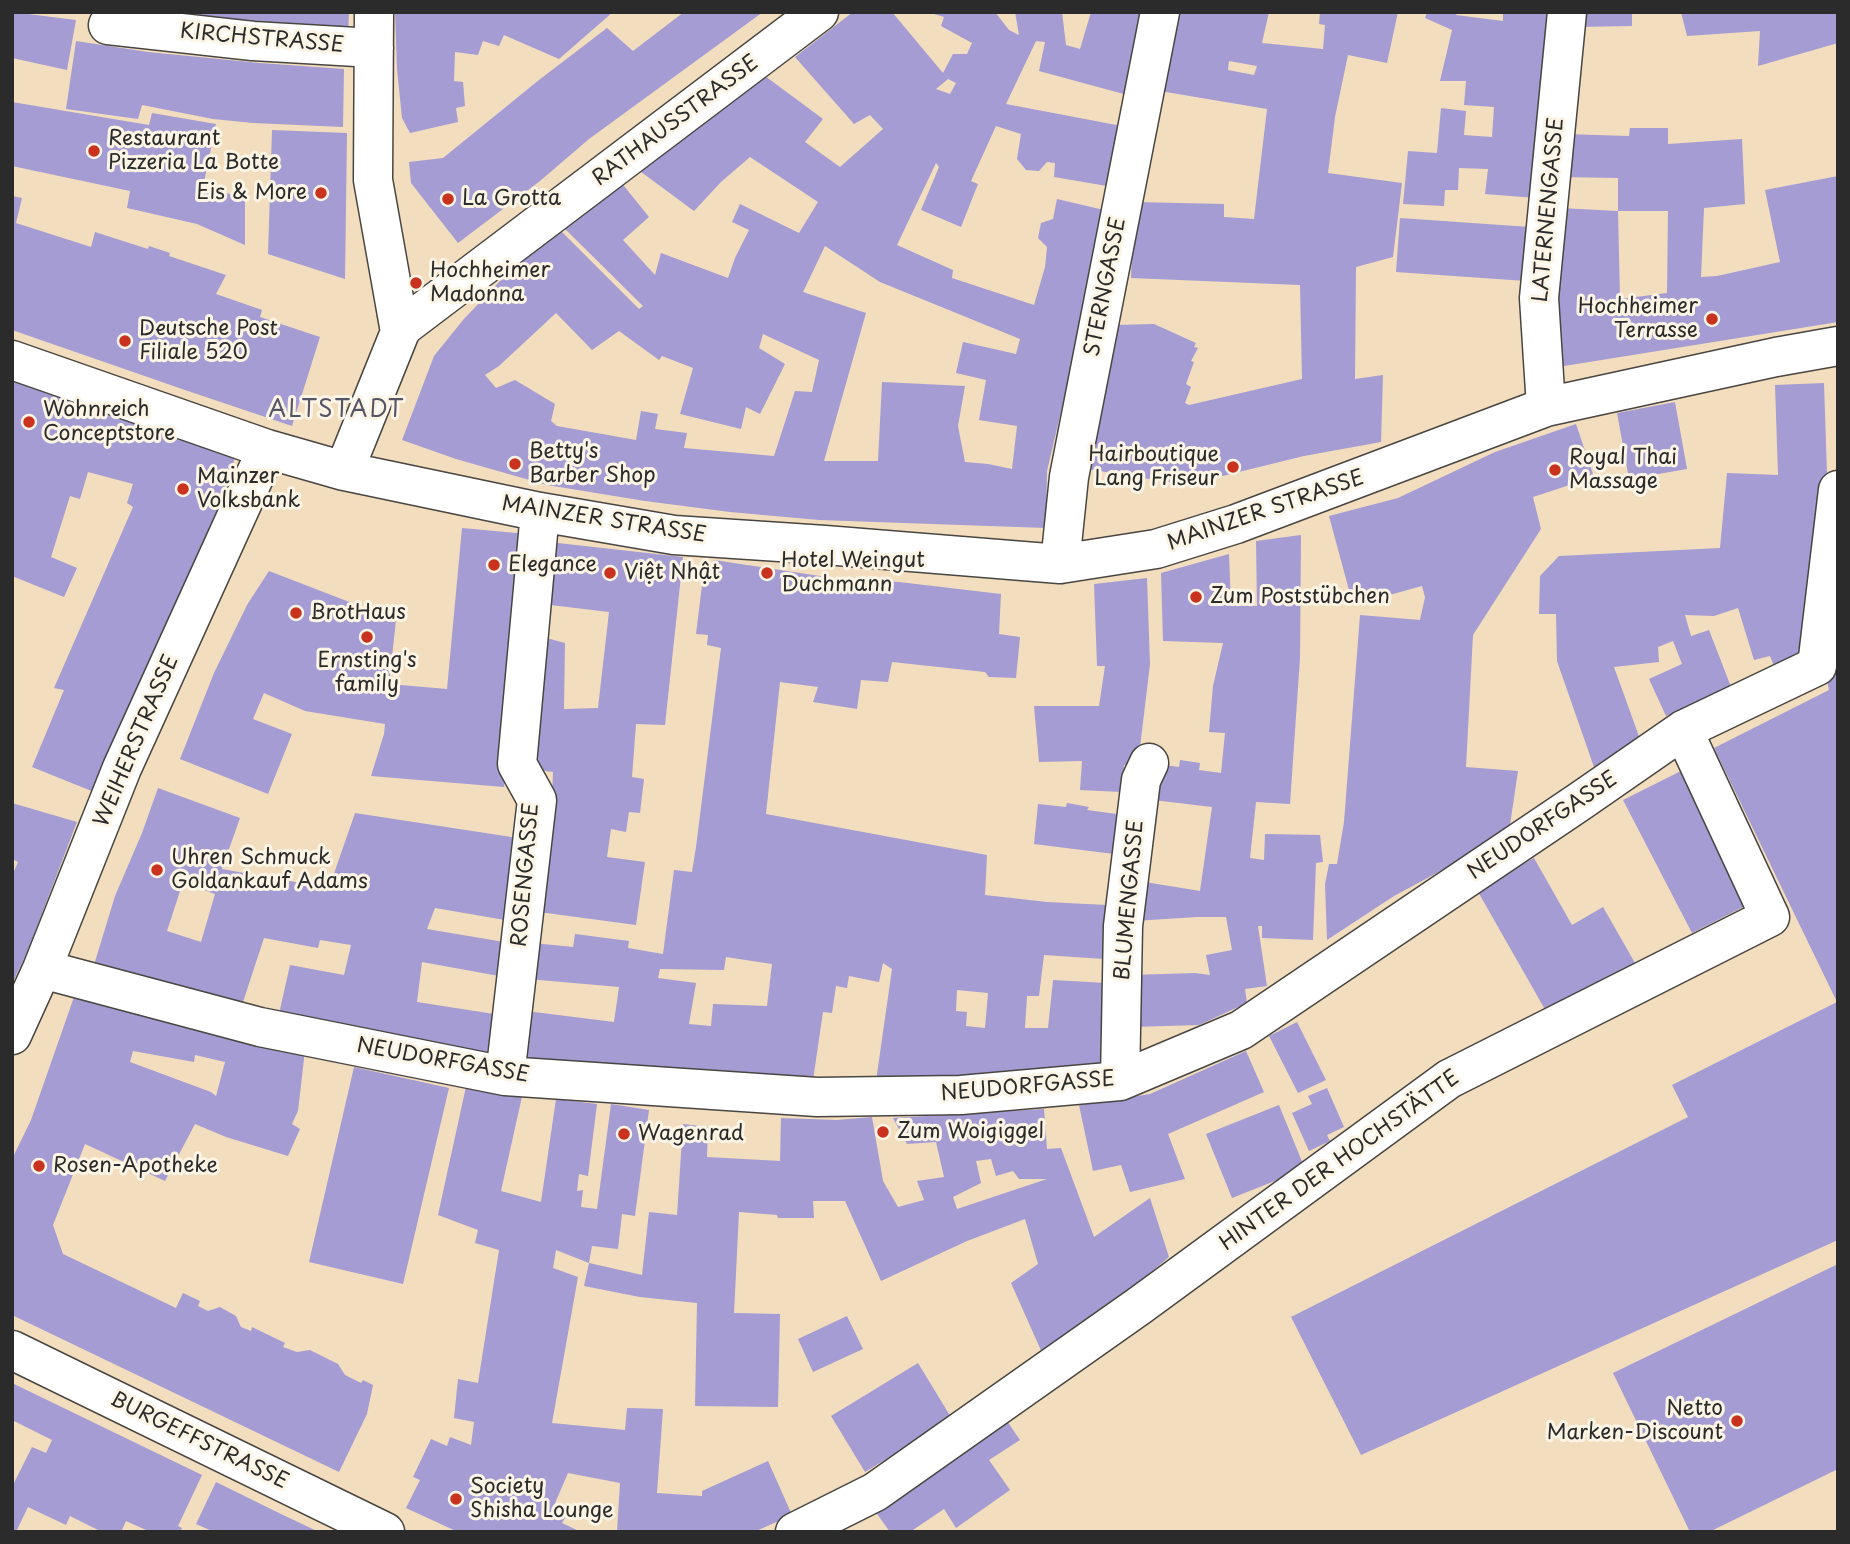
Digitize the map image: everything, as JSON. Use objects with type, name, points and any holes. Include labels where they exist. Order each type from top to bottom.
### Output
[{"type":"street","name":"RATHAUSSTRASSE","points":[[400,332],[404,326],[819,12]]},
{"type":"street","name":"STERNGASSE","points":[[1060,564],[1069,477],[1160,12]]},
{"type":"street","name":"LATERNENGASSE","points":[[1546,407],[1539,298],[1567,12]]},
{"type":"street","name":"KIRCHSTRASSE","points":[[108,25],[253,41],[374,30],[373,180],[400,332]]},
{"type":"street","points":[[344,471],[400,332]]},
{"type":"street","name":"MAINZER STRASSE","points":[[12,360],[267,449],[344,471],[540,512],[674,535],[1060,564],[1156,550],[1236,524],[1546,407],[1838,346]]},
{"type":"street","name":"WEIHERSTRASSE","points":[[12,1035],[42,969],[122,768],[267,449]]},
{"type":"street","name":"NEUDORFGASSE","points":[[42,969],[260,1027],[505,1076],[817,1097],[961,1095],[1120,1081],[1241,1030],[1683,730],[1817,666],[1838,490]]},
{"type":"street","name":"ROSENGASSE","points":[[505,1076],[537,800],[517,764],[540,512]]},
{"type":"street","name":"HINTER DER HOCHSTÄTTE","points":[[795,1532],[875,1492],[1150,1298],[1449,1079],[1770,916],[1683,730]]},
{"type":"street","name":"BLUMENGASSE","points":[[1120,1081],[1123,926],[1141,780],[1149,763]]},
{"type":"street","name":"BURGEFFSTRASSE","points":[[12,1350],[385,1532]]},
{"type":"building","points":[[12,12],[76,20],[67,70],[12,58]]},
{"type":"building","points":[[118,12],[349,12],[348,34]]},
{"type":"building","points":[[395,12],[613,12],[559,59],[504,35],[499,46],[483,41],[478,55],[455,52],[454,81],[463,82],[465,106],[456,108],[458,122],[410,133],[402,118]]},
{"type":"building","points":[[684,12],[763,12],[589,139],[540,181],[458,243],[411,183],[409,162],[443,158],[607,28],[633,51]]},
{"type":"building","points":[[853,12],[892,12],[943,73],[953,54],[967,54],[972,43],[941,26],[944,17],[934,14],[935,12],[995,12],[1009,30],[1019,35],[1015,12],[1062,12],[1066,45],[1080,49],[1091,12],[1147,12],[1131,96],[1039,71],[1045,42],[1036,41],[1006,104],[1127,127],[1113,187],[1054,177],[1055,163],[1047,162],[1039,171],[1026,170],[1017,159],[1021,134],[996,126],[971,181],[978,184],[961,227],[921,210],[939,167],[936,163],[897,245],[953,270],[952,278],[1034,305],[1045,267],[1047,247],[1038,238],[1041,223],[1053,219],[1057,199],[1108,211],[1047,471],[1046,528],[819,520],[645,501],[547,485],[456,459],[402,440],[434,356],[463,320],[554,224],[639,309],[643,306],[559,223],[616,176],[649,217],[623,240],[655,275],[661,253],[728,278],[749,230],[732,222],[740,204],[799,233],[818,202],[750,157],[721,182],[694,211],[633,166],[765,76],[823,119],[805,142],[840,167],[883,129],[870,115],[854,124],[795,57]],"holes":[[[948,79],[956,83],[950,94],[936,89]],[[825,246],[880,282],[1020,339],[1016,354],[963,342],[956,373],[986,380],[979,420],[1017,426],[1012,469],[965,462],[958,426],[965,386],[882,382],[878,461],[824,461],[866,313],[803,292]],[[556,313],[592,350],[619,331],[659,360],[662,356],[693,368],[680,414],[741,429],[746,407],[760,414],[785,364],[759,348],[763,334],[819,360],[812,392],[795,391],[774,456],[684,448],[687,433],[655,429],[658,414],[641,411],[636,440],[557,426],[551,421],[555,404],[515,380],[496,388],[485,375],[499,366]]]},
{"type":"building","points":[[1167,12],[1269,12],[1262,43],[1323,49],[1325,25],[1319,24],[1320,12],[1398,12],[1387,63],[1348,55],[1335,117],[1328,173],[1402,183],[1393,257],[1356,267],[1355,379],[1383,375],[1381,442],[1304,456],[1186,485],[1087,469],[1115,325],[1154,324],[1196,343],[1194,347],[1198,348],[1191,361],[1194,362],[1186,384],[1191,387],[1185,403],[1189,405],[1302,379],[1300,285],[1131,278],[1134,202],[1224,204],[1224,217],[1254,219],[1267,109],[1154,90]],"holes":[[[1229,61],[1257,66],[1254,75],[1228,70]]]},
{"type":"building","points":[[1427,12],[1457,12],[1456,15],[1503,21],[1503,12],[1557,12],[1536,198],[1485,194],[1488,169],[1459,168],[1458,190],[1445,190],[1444,206],[1403,204],[1408,151],[1437,153],[1441,108],[1466,111],[1464,135],[1492,137],[1494,107],[1464,105],[1466,81],[1440,81],[1452,30],[1425,18]]},
{"type":"building","points":[[1577,12],[1632,12],[1632,26],[1577,27]]},
{"type":"building","points":[[1681,12],[1838,12],[1838,43],[1758,66],[1760,31],[1687,36]]},
{"type":"building","points":[[76,41],[148,52],[344,69],[343,127],[213,119],[142,105],[138,119],[66,109]]},
{"type":"building","points":[[12,102],[149,125],[152,113],[216,124],[203,187],[245,198],[245,245],[197,224],[127,208],[130,191],[12,166]]},
{"type":"building","points":[[1630,128],[1668,128],[1668,144],[1742,139],[1745,204],[1704,208],[1701,277],[1780,262],[1765,190],[1838,176],[1838,322],[1558,367],[1551,301],[1560,208],[1618,211],[1618,178],[1561,177],[1564,134],[1629,136]],"holes":[[[1618,211],[1668,211],[1667,293],[1620,299]]]},
{"type":"building","points":[[272,130],[347,133],[345,279],[268,254]]},
{"type":"building","points":[[12,196],[22,198],[16,223],[91,247],[95,232],[170,253],[169,256],[226,275],[216,294],[262,310],[260,317],[320,337],[292,426],[12,330]]},
{"type":"building","points":[[1400,218],[1530,227],[1526,281],[1396,272]]},
{"type":"building","points":[[12,381],[236,455],[210,531],[94,792],[32,767],[64,690],[54,688],[133,507],[127,503],[133,484],[88,472],[80,499],[70,496],[51,557],[77,568],[64,597],[12,576]]},
{"type":"building","points":[[1824,383],[1827,473],[1804,649],[1778,676],[1770,656],[1754,660],[1738,608],[1714,616],[1685,615],[1691,636],[1709,630],[1733,692],[1678,720],[1675,712],[1666,716],[1649,679],[1682,664],[1673,641],[1658,647],[1659,662],[1614,667],[1641,742],[1595,770],[1557,661],[1556,614],[1539,614],[1540,576],[1559,556],[1720,548],[1727,473],[1778,475],[1775,385]]},
{"type":"building","points":[[1675,402],[1687,469],[1629,479],[1617,413]]},
{"type":"building","points":[[1576,424],[1594,477],[1533,497],[1541,529],[1473,635],[1466,767],[1518,771],[1510,825],[1459,861],[1394,896],[1327,940],[1325,884],[1329,864],[1337,864],[1344,822],[1360,615],[1420,620],[1425,597],[1422,586],[1353,605],[1329,516],[1398,498],[1495,452]]},
{"type":"building","points":[[462,528],[527,534],[504,787],[371,776],[385,724],[305,711],[264,693],[253,719],[292,734],[268,794],[180,759],[214,673],[247,605],[269,571],[396,620],[389,684],[447,689]]},
{"type":"building","points":[[1301,535],[1300,658],[1290,804],[1256,802],[1250,858],[1264,860],[1265,834],[1320,835],[1323,862],[1316,863],[1313,940],[1262,938],[1262,926],[1258,926],[1267,986],[1245,989],[1247,1003],[1199,1025],[1132,1027],[1131,975],[1210,975],[1206,955],[1232,950],[1226,917],[1134,921],[1139,881],[1200,891],[1212,807],[1153,800],[1157,764],[1179,767],[1180,760],[1200,763],[1199,770],[1221,773],[1225,733],[1209,732],[1213,686],[1223,643],[1163,641],[1161,573],[1229,554],[1231,606],[1257,606],[1256,541]]},
{"type":"building","points":[[549,542],[683,557],[665,725],[636,724],[632,777],[644,779],[640,813],[629,812],[626,832],[611,829],[607,857],[645,862],[636,925],[539,912],[551,821],[553,772],[538,770],[539,636],[565,643],[564,709],[598,708],[609,612],[542,604]]},
{"type":"building","points":[[714,560],[833,578],[899,582],[1001,594],[999,634],[1020,637],[1016,678],[989,677],[985,672],[892,662],[888,682],[861,680],[857,709],[813,702],[818,687],[780,682],[766,814],[987,855],[985,895],[1107,905],[1104,959],[1044,955],[1039,996],[1027,996],[1025,1028],[1048,1028],[1053,980],[1106,983],[1100,1069],[876,1081],[892,969],[883,963],[879,982],[849,976],[847,988],[836,986],[832,1013],[823,1012],[813,1080],[520,1058],[526,1011],[614,1022],[619,987],[528,979],[533,943],[573,947],[575,934],[629,941],[628,948],[663,954],[674,870],[692,872],[721,648],[707,645],[708,635],[696,634],[704,569],[711,568]],"holes":[[[726,957],[772,964],[767,1006],[713,1004],[711,1026],[689,1024],[696,983],[658,978],[660,969],[724,970]],[[957,990],[988,993],[985,1028],[966,1026],[967,1012],[956,1011]]]},
{"type":"building","points":[[1147,578],[1150,664],[1138,764],[1124,765],[1122,792],[1080,790],[1082,761],[1039,762],[1034,706],[1099,706],[1105,666],[1097,666],[1094,584]]},
{"type":"building","points":[[1838,609],[1838,1240],[1361,1455],[1291,1317],[1688,1117],[1672,1085],[1837,1002],[1714,748],[1829,690],[1826,676]]},
{"type":"building","points":[[1683,770],[1751,903],[1692,933],[1623,800]]},
{"type":"building","points":[[158,788],[240,818],[222,869],[329,888],[355,813],[518,838],[505,920],[435,908],[427,929],[504,942],[499,976],[422,962],[417,1002],[494,1014],[486,1058],[279,1014],[290,965],[344,975],[351,945],[320,940],[318,948],[264,938],[242,1005],[94,965],[115,896]],"holes":[[[183,882],[215,894],[201,942],[167,931]]]},
{"type":"building","points":[[12,803],[77,822],[28,950],[12,984],[12,876],[18,862],[12,859]]},
{"type":"building","points":[[1067,803],[1089,807],[1087,810],[1117,814],[1114,854],[1034,844],[1038,804],[1066,807]]},
{"type":"building","points":[[1534,858],[1572,925],[1603,907],[1635,963],[1547,1013],[1477,890]]},
{"type":"building","points":[[74,997],[305,1050],[298,1111],[292,1124],[300,1129],[288,1156],[226,1137],[195,1124],[165,1181],[85,1144],[53,1225],[63,1254],[176,1308],[183,1293],[200,1301],[198,1306],[208,1311],[220,1307],[236,1316],[241,1327],[251,1331],[252,1327],[285,1343],[283,1347],[297,1352],[310,1350],[338,1364],[345,1375],[361,1383],[363,1380],[373,1385],[367,1414],[339,1472],[12,1315],[12,1159],[31,1120]],"holes":[[[133,1051],[194,1062],[195,1055],[225,1062],[216,1096],[130,1062]]]},
{"type":"building","points":[[1297,1022],[1326,1080],[1298,1093],[1269,1036]]},
{"type":"building","points":[[1246,1051],[1264,1092],[1168,1134],[1185,1179],[1130,1192],[1121,1165],[1093,1171],[1079,1105],[1150,1094]]},
{"type":"building","points":[[354,1067],[449,1088],[403,1284],[309,1262]]},
{"type":"building","points":[[467,1082],[523,1092],[501,1191],[541,1202],[556,1099],[597,1104],[588,1176],[579,1174],[577,1191],[583,1190],[581,1207],[597,1209],[611,1104],[649,1110],[635,1216],[622,1214],[618,1249],[592,1246],[589,1263],[556,1250],[553,1268],[578,1277],[552,1423],[625,1430],[627,1408],[663,1409],[657,1493],[702,1496],[702,1491],[768,1461],[792,1515],[754,1532],[617,1532],[620,1483],[568,1473],[552,1510],[566,1516],[562,1523],[581,1532],[458,1532],[406,1508],[420,1480],[413,1477],[431,1439],[447,1446],[450,1437],[471,1445],[474,1422],[454,1418],[458,1379],[478,1383],[499,1250],[475,1243],[478,1230],[438,1215]]},
{"type":"building","points":[[1327,1088],[1344,1127],[1327,1135],[1330,1141],[1309,1151],[1292,1113],[1312,1104],[1308,1096]]},
{"type":"building","points":[[1279,1105],[1305,1169],[1232,1198],[1206,1134]]},
{"type":"building","points":[[1044,1109],[1047,1149],[1061,1148],[1094,1237],[1150,1198],[1169,1257],[1100,1315],[1043,1355],[1011,1283],[1038,1264],[1025,1219],[967,1241],[881,1281],[845,1201],[813,1201],[814,1218],[778,1218],[777,1215],[739,1212],[734,1313],[780,1314],[778,1407],[695,1406],[697,1303],[640,1297],[584,1286],[589,1263],[642,1275],[649,1212],[677,1215],[683,1124],[708,1127],[707,1157],[780,1161],[781,1118],[837,1120],[872,1117],[883,1181],[898,1207],[924,1200],[917,1181],[944,1177],[936,1142],[907,1144],[893,1118]],"holes":[[[991,1159],[996,1176],[1013,1171],[1019,1179],[1047,1179],[957,1209],[953,1197],[981,1183],[976,1161]]]},
{"type":"building","name":"Netto Marken-Discount","points":[[1838,1264],[1838,1469],[1709,1532],[1690,1532],[1613,1373]]},
{"type":"building","points":[[847,1316],[863,1349],[813,1372],[798,1339]]},
{"type":"building","points":[[918,1363],[952,1419],[865,1472],[831,1416]]},
{"type":"building","points":[[12,1383],[202,1475],[178,1526],[182,1528],[180,1532],[145,1532],[146,1530],[126,1521],[121,1532],[102,1532],[70,1516],[66,1525],[28,1507],[16,1532],[12,1532],[12,1487],[32,1447],[46,1453],[52,1440],[12,1420]]},
{"type":"building","points":[[1007,1421],[1020,1440],[989,1460],[1010,1490],[956,1528],[944,1509],[910,1532],[890,1532],[875,1511]]},
{"type":"building","points":[[216,1482],[319,1532],[214,1532],[196,1524]]},
{"type":"place","name":"Restaurant Pizzeria La Botte","points":[[94,151]]},
{"type":"place","name":"Eis & More","points":[[321,193]]},
{"type":"place","name":"La Grotta","points":[[448,199]]},
{"type":"place","name":"Hochheimer Madonna","points":[[416,283]]},
{"type":"place","name":"Hochheimer Terrasse","points":[[1712,319]]},
{"type":"place","name":"Deutsche Post Filiale 520","points":[[125,341]]},
{"type":"place","name":"Wohnreich Conceptstore","points":[[29,422]]},
{"type":"place","name":"Betty's Barber Shop","points":[[515,464]]},
{"type":"place","name":"Hairboutique Lang Friseur","points":[[1233,467]]},
{"type":"place","name":"Royal Thai Massage","points":[[1555,470]]},
{"type":"place","name":"Mainzer Volksbank","points":[[183,489]]},
{"type":"place","name":"Elegance","points":[[494,565]]},
{"type":"place","name":"Việt Nhật","points":[[610,573]]},
{"type":"place","name":"Hotel Weingut Duchmann","points":[[767,573]]},
{"type":"place","name":"Zum Poststübchen","points":[[1196,597]]},
{"type":"place","name":"BrotHaus","points":[[296,613]]},
{"type":"place","name":"Ernsting's family","points":[[367,637]]},
{"type":"place","name":"Uhren Schmuck Goldankauf Adams","points":[[157,870]]},
{"type":"place","name":"Zum Woigiggel","points":[[883,1132]]},
{"type":"place","name":"Wagenrad","points":[[624,1134]]},
{"type":"place","name":"Rosen-Apotheke","points":[[39,1166]]},
{"type":"place","name":"Netto Marken-Discount","points":[[1737,1421]]},
{"type":"place","name":"Society Shisha Lounge","points":[[456,1499]]},
{"type":"district","name":"ALTSTADT","points":[[337,411]]}]
